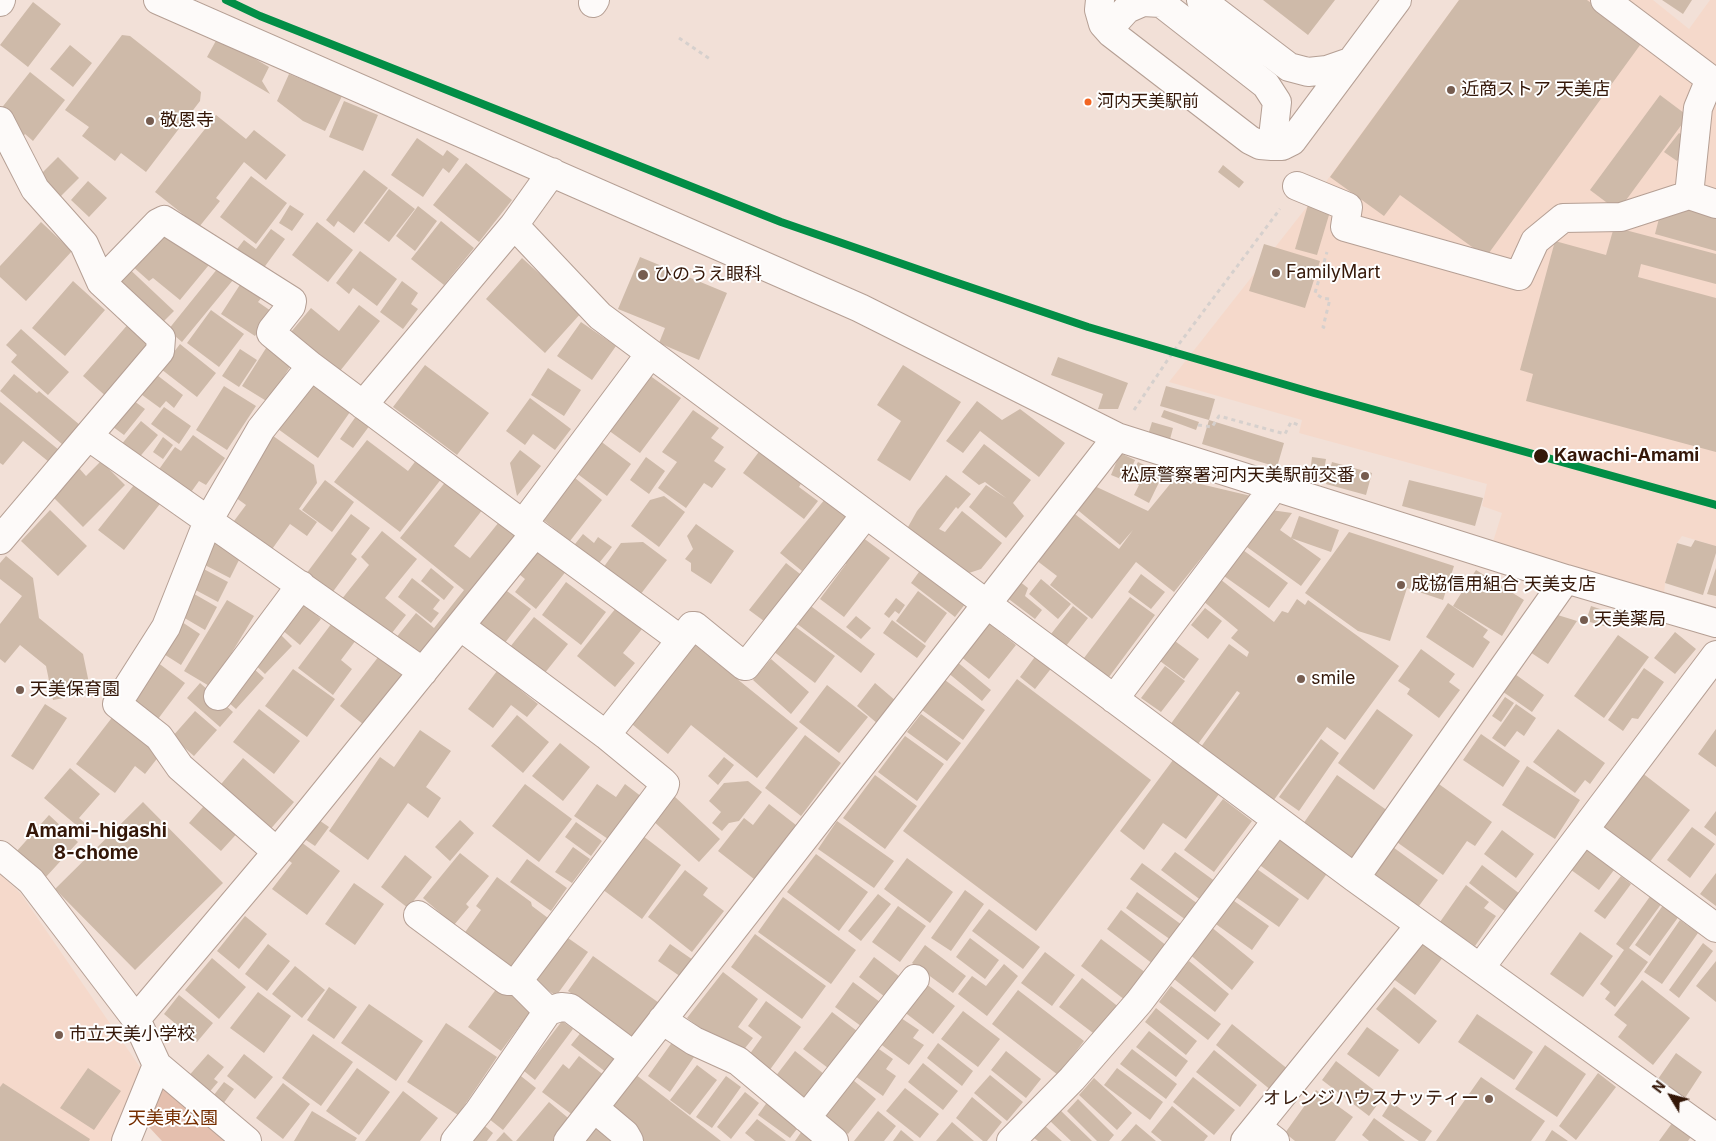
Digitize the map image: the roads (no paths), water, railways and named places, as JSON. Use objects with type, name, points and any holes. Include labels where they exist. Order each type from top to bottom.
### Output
[{"type":"street","points":[[158,0],[860,308],[1117,437],[1566,579],[1716,623]]},
{"type":"street","points":[[1100,0],[1099,10],[1103,24],[1111,33],[1250,140],[1260,145],[1272,146],[1282,146],[1292,141],[1398,0]]},
{"type":"street","points":[[1201,0],[1289,67],[1308,72],[1327,70],[1350,62]]},
{"type":"street","points":[[1604,0],[1710,79],[1698,108],[1689,195]]},
{"type":"street","points":[[1111,33],[1117,20],[1128,9],[1144,2],[1162,4],[1266,84],[1277,102],[1272,146]]},
{"type":"street","points":[[0,121],[35,189],[84,244],[101,282],[161,338],[160,351],[0,540]]},
{"type":"street","points":[[1696,129],[1716,147]]},
{"type":"street","points":[[363,405],[514,225],[552,172]]},
{"type":"street","points":[[1297,186],[1348,207],[1345,227],[1519,276],[1535,241],[1563,218],[1621,217],[1689,195],[1716,204]]},
{"type":"street","points":[[101,282],[158,223],[164,220],[292,301],[291,306],[271,333],[311,366],[681,640]]},
{"type":"street","points":[[514,225],[600,316],[650,354],[1355,878],[1716,1138]]},
{"type":"street","points":[[136,1019],[277,852],[460,626],[650,354]]},
{"type":"street","points":[[277,852],[180,767],[159,737],[117,704],[166,627],[208,522],[261,429],[311,366]]},
{"type":"street","points":[[88,436],[423,672]]},
{"type":"street","points":[[568,1141],[1117,437]]},
{"type":"street","points":[[1114,699],[1274,487]]},
{"type":"street","points":[[606,735],[692,626],[695,626],[746,666],[866,514]]},
{"type":"street","points":[[1355,878],[1566,579]]},
{"type":"street","points":[[218,696],[301,585]]},
{"type":"street","points":[[460,626],[606,735],[665,784],[518,981]]},
{"type":"street","points":[[1480,968],[1716,655]]},
{"type":"street","points":[[1011,1141],[1072,1079],[1139,1002],[1277,820]]},
{"type":"street","points":[[1584,830],[1716,928]]},
{"type":"street","points":[[0,855],[31,881],[136,1019],[157,1065],[247,1141]]},
{"type":"street","points":[[418,915],[507,981],[518,981],[548,1011]]},
{"type":"street","points":[[1259,1136],[1420,925]]},
{"type":"street","points":[[806,1118],[915,978]]},
{"type":"street","points":[[455,1141],[479,1111],[548,1011],[561,1007],[570,1008],[634,1056]]},
{"type":"street","points":[[662,1020],[694,1041],[738,1061],[834,1141]]},
{"type":"street","points":[[126,1141],[157,1065]]},
{"type":"street","points":[[594,1108],[625,1134],[628,1141]]},
{"type":"place","name":"近商ストア 天美店","points":[[1451,90]]},
{"type":"place","name":"河内天美駅前","points":[[1088,102]]},
{"type":"place","name":"敬恩寺","points":[[150,121]]},
{"type":"place","name":"FamilyMart","points":[[1276,273]]},
{"type":"place","name":"ひのうえ眼科","points":[[643,275]]},
{"type":"place","name":"Kawachi-Amami","points":[[1541,456]]},
{"type":"place","name":"松原警察署河内天美駅前交番","points":[[1365,476]]},
{"type":"place","name":"成協信用組合 天美支店","points":[[1401,585]]},
{"type":"place","name":"天美薬局","points":[[1584,620]]},
{"type":"place","name":"smile","points":[[1301,679]]},
{"type":"place","name":"天美保育園","points":[[20,690]]},
{"type":"place","name":"市立天美小学校","points":[[59,1035]]},
{"type":"place","name":"オレンジハウスナッティー","points":[[1489,1099]]},
{"type":"district","name":"Amami-higashi 8-chome","points":[[96,842]]},
{"type":"park label","name":"天美東公園","points":[[173,1119]]}]
